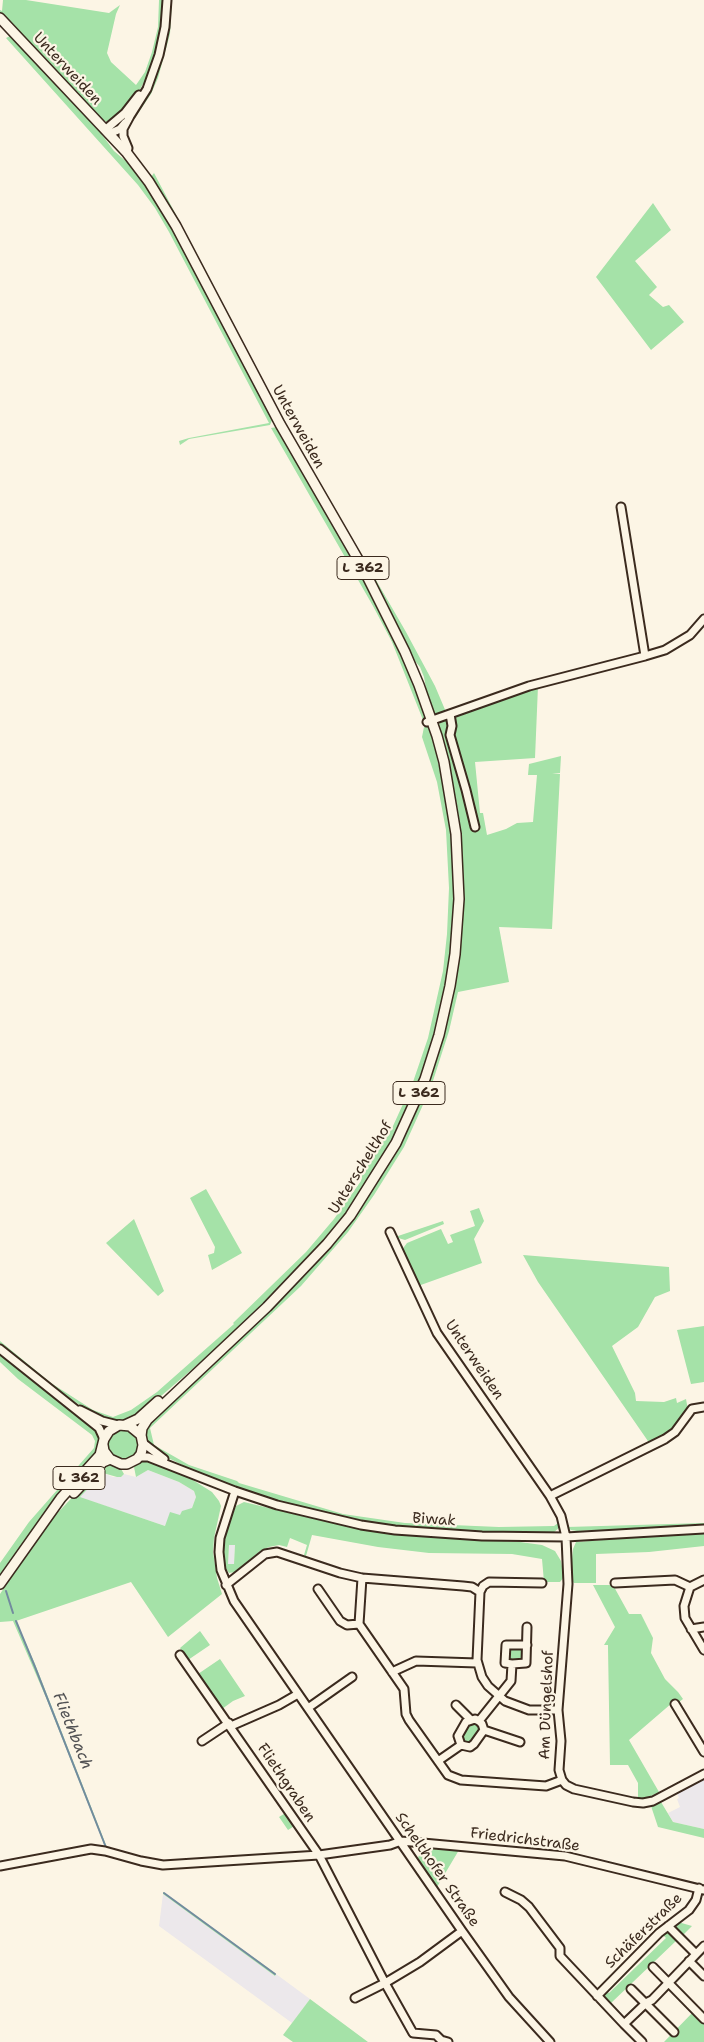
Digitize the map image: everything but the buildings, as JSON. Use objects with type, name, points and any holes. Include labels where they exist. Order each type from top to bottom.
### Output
[{"type":"main road","name":"Unterweiden","points":[[0,18],[127,153],[149,182],[176,226],[280,424],[378,597],[410,663],[444,762],[456,834]]},
{"type":"main road","name":"Unterschelthof","points":[[142,1440],[145,1422],[267,1307],[327,1244],[350,1216],[396,1143],[425,1079],[439,1035],[450,986],[455,954],[459,899],[456,834]]},
{"type":"main road","name":"Unterschelthof","points":[[122,1425],[138,1419],[187,1376],[216,1354]]},
{"type":"main road","points":[[122,1425],[135,1428],[142,1440],[139,1457],[127,1464],[115,1462],[104,1451],[104,1442],[109,1431],[122,1425]]},
{"type":"main road","name":"L 362","points":[[0,1584],[61,1498],[100,1455],[104,1442]]},
{"type":"main road","name":"L 362","points":[[53,1511],[65,1502],[103,1462],[110,1459]]},
{"type":"street","points":[[107,132],[120,129],[143,98],[162,45],[167,0]]},
{"type":"street","points":[[107,132],[150,81]]},
{"type":"street","points":[[125,123],[123,136],[128,148],[127,153]]},
{"type":"street","points":[[622,507],[645,656]]},
{"type":"street","points":[[430,721],[529,686],[665,650],[690,634],[704,619]]},
{"type":"street","points":[[450,714],[452,726],[450,735],[475,827]]},
{"type":"street","name":"Unterweiden","points":[[390,1232],[437,1333],[550,1496],[561,1516],[566,1537]]},
{"type":"street","points":[[0,1349],[99,1428],[104,1442]]},
{"type":"street","points":[[63,1400],[102,1422],[122,1425]]},
{"type":"street","points":[[550,1496],[665,1439],[675,1432],[692,1409],[704,1407]]},
{"type":"street","name":"Biwak","points":[[142,1440],[150,1450],[172,1465]]},
{"type":"street","name":"Biwak","points":[[139,1457],[148,1457],[172,1465],[235,1491],[312,1515],[395,1530],[482,1536],[566,1537],[704,1529]]},
{"type":"street","name":"Schelthofer Straße","points":[[235,1491],[220,1538],[220,1562],[226,1585],[234,1601],[462,1931],[510,1997],[550,2042]]},
{"type":"street","name":"Am Düngelshof","points":[[566,1537],[568,1584],[558,1710],[561,1741],[559,1770],[562,1780],[574,1789],[643,1803],[653,1801],[704,1774]]},
{"type":"street","points":[[226,1585],[261,1557],[273,1552],[282,1552],[340,1574],[362,1578],[472,1587],[480,1592]]},
{"type":"street","points":[[362,1578],[359,1624],[404,1689],[406,1714],[409,1720],[448,1775],[461,1780],[546,1786],[562,1780]]},
{"type":"street","points":[[615,1583],[675,1580],[690,1587]]},
{"type":"street","points":[[704,1580],[690,1587],[684,1606],[685,1618],[704,1650]]},
{"type":"street","points":[[542,1583],[490,1582],[483,1586],[480,1592],[477,1663],[482,1677],[499,1697],[512,1705],[521,1708],[558,1710]]},
{"type":"street","points":[[318,1589],[340,1621],[347,1625],[359,1624]]},
{"type":"street","points":[[527,1627],[527,1645],[526,1663],[504,1663],[506,1645],[527,1645]]},
{"type":"street","points":[[692,1629],[704,1627]]},
{"type":"street","name":"Fliethgraben","points":[[180,1655],[319,1855],[413,2033],[436,2035],[441,2040],[448,2042]]},
{"type":"street","points":[[392,1672],[416,1661],[477,1663]]},
{"type":"street","points":[[484,1730],[474,1744],[465,1747],[461,1745],[458,1739],[460,1731],[466,1722],[475,1720],[499,1697],[511,1681],[512,1664]]},
{"type":"street","points":[[308,1708],[352,1677]]},
{"type":"street","points":[[202,1740],[230,1725],[279,1705],[298,1694]]},
{"type":"street","points":[[675,1704],[704,1752]]},
{"type":"street","points":[[456,1705],[482,1724],[484,1730]]},
{"type":"street","points":[[484,1730],[520,1742]]},
{"type":"street","points":[[438,1761],[461,1745]]},
{"type":"street","points":[[0,1866],[90,1849],[163,1865],[319,1855],[390,1845],[400,1841]]},
{"type":"street","name":"Friedrichstraße","points":[[400,1841],[565,1856],[702,1889]]},
{"type":"street","name":"Schäferstraße","points":[[597,1996],[668,1926],[693,1905],[702,1889]]},
{"type":"street","points":[[505,1892],[529,1907],[560,1948],[560,1956],[642,2042]]},
{"type":"street","points":[[668,1926],[696,1954]]},
{"type":"street","points":[[355,1998],[420,1962],[462,1931]]},
{"type":"street","points":[[624,2024],[646,2003],[652,2000],[704,1946]]},
{"type":"street","points":[[689,1961],[704,1976]]},
{"type":"street","points":[[653,1967],[704,2019]]},
{"type":"street","points":[[631,1989],[674,2032]]},
{"type":"shaded area","points":[[148,1470],[179,1482],[194,1491],[196,1497],[192,1508],[165,1526],[79,1497],[103,1473],[113,1477],[121,1477],[124,1474],[136,1477]]},
{"type":"shaded area","points":[[229,1544],[235,1545],[234,1564],[228,1564]]},
{"type":"shaded area","points":[[704,1779],[704,1829],[673,1822],[668,1813],[680,1807],[677,1793]]},
{"type":"shaded area","points":[[163,1894],[310,1999],[292,2023],[159,1926]]},
{"type":"green space","points":[[3,0],[26,0],[109,13],[120,5],[116,14],[107,53],[111,62],[136,85],[145,72],[152,52],[158,27],[159,0],[163,0],[160,39],[149,73],[139,91],[113,121],[107,122],[103,120],[0,13]]},
{"type":"green space","points":[[172,0],[170,34],[158,78],[151,94],[135,118],[134,116],[156,76],[165,49],[169,21],[169,2]]},
{"type":"green space","points":[[10,36],[100,132],[114,151],[128,163],[151,192],[167,217],[273,418],[270,425],[189,439],[180,445],[179,441],[189,438],[269,423],[155,208],[138,185],[6,38]]},
{"type":"green space","points":[[154,173],[286,424],[406,632],[435,686],[446,712],[433,714],[420,667],[414,660],[383,598],[282,423],[151,177]]},
{"type":"green space","points":[[653,203],[671,230],[635,261],[657,287],[649,295],[663,307],[669,305],[684,322],[651,350],[596,277]]},
{"type":"green space","points":[[277,427],[372,592],[398,642],[427,716],[423,720],[392,642],[271,428]]},
{"type":"green space","points":[[538,686],[535,758],[475,762],[480,813],[483,813],[487,835],[517,823],[533,822],[537,775],[528,775],[529,764],[561,756],[560,773],[552,774],[560,774],[552,929],[499,927],[509,982],[458,992],[449,1031],[431,1087],[404,1147],[374,1195],[348,1232],[301,1286],[150,1428],[154,1445],[189,1465],[239,1483],[343,1514],[405,1523],[499,1527],[554,1526],[558,1523],[556,1514],[560,1519],[561,1526],[553,1533],[465,1533],[403,1528],[335,1517],[268,1498],[207,1477],[160,1454],[146,1441],[145,1427],[353,1217],[386,1168],[415,1113],[427,1084],[460,944],[463,904],[458,811],[449,765],[438,728],[440,722],[444,719],[455,718],[457,714]]},
{"type":"green space","points":[[428,726],[434,736],[438,763],[445,784],[450,812],[455,865],[453,943],[439,1022],[423,1075],[387,1153],[353,1206],[309,1259],[232,1335],[132,1421],[104,1420],[59,1392],[14,1357],[0,1344],[0,1341],[51,1383],[93,1410],[113,1417],[131,1410],[157,1392],[234,1324],[306,1252],[334,1219],[361,1181],[362,1175],[393,1126],[413,1082],[428,1038],[443,971],[447,934],[449,888],[446,830],[437,782],[422,737],[424,727]]},
{"type":"green space","points":[[206,1189],[242,1253],[212,1270],[208,1255],[214,1253],[215,1247],[190,1198]]},
{"type":"green space","points":[[479,1208],[484,1221],[474,1239],[482,1263],[418,1286],[402,1251],[407,1243],[441,1229],[448,1244],[453,1242],[450,1235],[475,1226],[470,1211]]},
{"type":"green space","points":[[134,1219],[164,1291],[158,1296],[106,1243]]},
{"type":"green space","points":[[443,1221],[444,1224],[405,1240],[395,1237]]},
{"type":"green space","points":[[523,1255],[669,1267],[670,1291],[655,1297],[638,1327],[612,1346],[635,1393],[636,1401],[664,1402],[676,1398],[677,1403],[686,1399],[688,1410],[673,1431],[650,1444],[538,1282]]},
{"type":"green space","points":[[704,1326],[704,1382],[691,1384],[677,1330]]},
{"type":"green space","points":[[0,1355],[97,1429],[101,1434],[101,1447],[0,1578],[0,1563],[29,1522],[94,1448],[95,1441],[92,1435],[18,1379],[0,1362]]},
{"type":"green space","points":[[123,1429],[134,1433],[138,1444],[134,1455],[123,1459],[112,1455],[108,1444],[112,1433]]},
{"type":"green space","points":[[148,1458],[188,1477],[212,1492],[219,1501],[221,1506],[213,1552],[217,1578],[222,1594],[168,1637],[131,1582],[16,1621],[35,1664],[108,1850],[13,1621],[0,1622],[0,1594],[47,1524],[104,1464],[120,1467],[124,1474],[121,1477],[117,1477],[103,1473],[80,1497],[165,1526],[170,1512],[180,1515],[182,1511],[192,1508],[196,1497],[194,1491],[179,1482],[148,1470],[136,1477],[134,1467],[142,1460]]},
{"type":"green space","points":[[244,1502],[327,1522],[404,1535],[542,1545],[555,1551],[561,1561],[564,1577],[560,1582],[544,1582],[542,1559],[512,1554],[429,1553],[378,1547],[312,1535],[306,1556],[304,1555],[307,1545],[290,1538],[287,1547],[279,1545],[260,1551],[235,1572],[229,1573],[225,1567],[223,1555],[225,1535],[236,1506]],"holes":[[[229,1545],[235,1545],[234,1564],[228,1564]]]},
{"type":"green space","points":[[704,1523],[704,1526],[577,1531],[567,1527]]},
{"type":"green space","points":[[704,1532],[704,1546],[649,1552],[596,1554],[596,1583],[574,1583],[570,1579],[573,1549],[576,1542]]},
{"type":"green space","points":[[593,1585],[613,1585],[629,1614],[641,1614],[653,1638],[651,1653],[665,1679],[683,1699],[674,1706],[672,1703],[629,1740],[659,1792],[647,1798],[638,1798],[638,1783],[628,1765],[610,1765],[608,1645],[604,1645],[615,1627]]},
{"type":"green space","points":[[200,1631],[210,1645],[188,1660],[180,1648]]},
{"type":"green space","points":[[523,1648],[525,1659],[522,1661],[510,1660],[508,1649]]},
{"type":"green space","points":[[220,1659],[245,1696],[233,1701],[222,1709],[198,1674]]},
{"type":"green space","points":[[470,1722],[478,1723],[481,1729],[474,1741],[467,1745],[461,1740],[461,1733]]},
{"type":"green space","points":[[661,1802],[673,1822],[704,1829],[704,1838],[658,1827],[651,1806]]},
{"type":"green space","points":[[287,1812],[296,1825],[288,1830],[279,1817]]},
{"type":"green space","points":[[422,1847],[459,1850],[437,1887],[418,1858]]},
{"type":"green space","points":[[163,1892],[276,1974],[275,1976],[163,1894]]},
{"type":"green space","points":[[678,1922],[692,1926],[682,1936],[675,1926]]},
{"type":"green space","points":[[667,1932],[677,1940],[610,2004],[603,1994],[605,1990],[609,1993],[666,1938],[662,1934]]},
{"type":"green space","points":[[310,1999],[368,2042],[293,2042],[283,2035]]},
{"type":"green space","points":[[694,2011],[704,2022],[704,2042],[664,2042]]},
{"type":"waterway","name":"Fliethbach","points":[[6,1591],[13,1613]]},
{"type":"waterway","name":"Fliethbach","points":[[16,1621],[107,1850]]},
{"type":"waterway","name":"Fliethbach","points":[[164,1893],[275,1974]]}]
